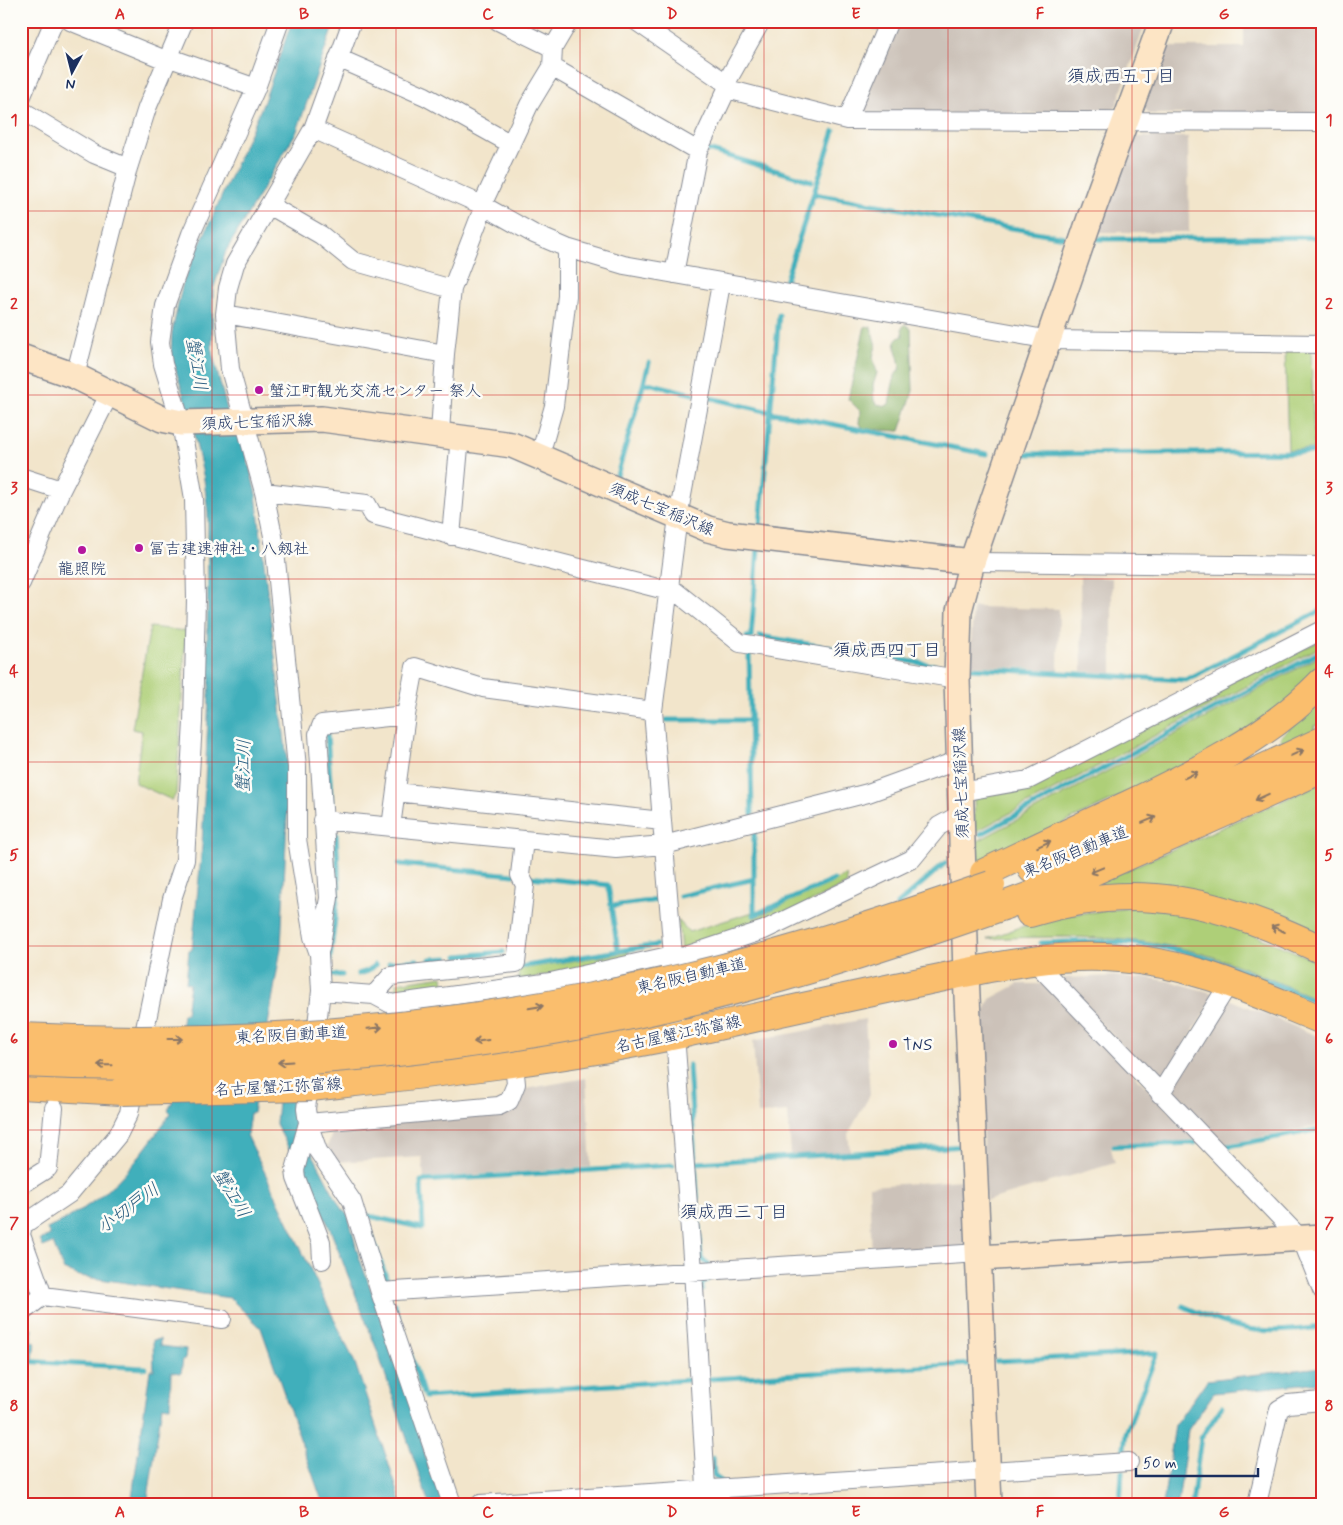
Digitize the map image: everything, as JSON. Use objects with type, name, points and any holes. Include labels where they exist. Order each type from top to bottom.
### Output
[{"type":"main road","points":[[997,896],[1210,764],[1286,714],[1322,682]]},
{"type":"main road","name":"東名阪自動車道","points":[[21,1063],[138,1066],[282,1062],[363,1056],[647,1019],[766,994],[885,962],[997,896],[1185,805],[1322,742]]},
{"type":"main road","name":"東名阪自動車道","points":[[21,1036],[201,1039],[362,1030],[533,1008],[683,978],[1087,874],[1322,769]]},
{"type":"main road","points":[[997,896],[1058,904],[1117,896],[1168,898],[1207,904],[1238,913],[1322,950]]},
{"type":"main road","name":"名古屋蟹江弥富線","points":[[21,1086],[122,1091],[312,1087],[514,1064],[675,1035],[1033,960],[1086,957],[1120,958],[1172,965],[1230,982],[1322,1020]]},
{"type":"street","points":[[21,98],[54,21]]},
{"type":"street","points":[[70,21],[169,59],[256,88]]},
{"type":"street","points":[[75,376],[128,168],[147,108],[184,21]]},
{"type":"street","points":[[41,1292],[21,1235],[23,1226],[69,1194],[118,1135],[129,1113],[172,899],[185,860],[193,722],[196,599],[194,499],[183,423],[163,364],[160,342],[165,306],[191,234],[256,88],[280,21]]},
{"type":"street","points":[[319,954],[313,937],[296,839],[297,767],[274,541],[264,492],[230,369],[225,314],[228,288],[235,264],[313,129],[352,21]]},
{"type":"street","points":[[498,21],[553,48]]},
{"type":"street","points":[[452,536],[450,435],[445,354],[452,289],[483,206],[529,105],[552,67],[553,48],[569,21]]},
{"type":"street","points":[[636,21],[726,86],[847,120],[1322,122]]},
{"type":"street","points":[[847,120],[889,21]]},
{"type":"street","points":[[1162,21],[1091,216],[1050,340],[972,562],[1322,566]]},
{"type":"street","points":[[674,274],[698,151],[756,23]]},
{"type":"street","points":[[338,58],[425,96],[512,144]]},
{"type":"street","points":[[552,67],[698,151]]},
{"type":"street","points":[[21,110],[94,154],[128,168]]},
{"type":"street","points":[[313,129],[483,206],[534,234],[567,248],[624,265],[721,284],[1050,340],[1322,344]]},
{"type":"street","points":[[269,204],[321,235],[353,261],[452,289]]},
{"type":"street","points":[[540,455],[554,406],[567,296],[567,248]]},
{"type":"street","points":[[707,1496],[693,1270],[675,1035],[673,957],[653,711],[678,517],[721,284]]},
{"type":"street","points":[[225,314],[445,354]]},
{"type":"street","name":"須成七宝稲沢線","points":[[21,357],[75,376],[162,419],[183,423],[322,419],[450,435],[512,445],[540,455],[708,529],[728,534],[972,562],[958,611],[957,679],[966,973],[990,1504]]},
{"type":"street","points":[[21,583],[61,490],[110,393]]},
{"type":"street","points":[[21,477],[61,490]]},
{"type":"street","points":[[264,492],[305,495],[367,504],[372,515],[669,589],[740,643],[957,679]]},
{"type":"street","points":[[321,991],[374,995],[391,1004],[551,982],[673,957],[764,930],[912,859],[961,803],[1028,780],[1322,630]]},
{"type":"street","points":[[391,827],[406,715],[415,667],[483,688],[653,711]]},
{"type":"street","points":[[322,1260],[321,1242],[296,1178],[295,1170],[307,1128],[306,1110],[321,991],[319,954],[329,898],[322,820],[318,734],[322,724],[406,715]]},
{"type":"street","points":[[322,820],[616,849],[664,845],[868,793],[959,760]]},
{"type":"street","points":[[396,792],[662,821]]},
{"type":"street","points":[[374,995],[391,976],[516,964],[525,885],[520,875],[524,840]]},
{"type":"street","points":[[1033,960],[1160,1094],[1312,1239],[1322,1290]]},
{"type":"street","points":[[1160,1094],[1230,982]]},
{"type":"street","points":[[307,1128],[499,1106],[509,1101],[516,1084],[514,1064]]},
{"type":"street","points":[[21,1185],[48,1168],[54,1108]]},
{"type":"street","points":[[307,1128],[318,1151],[352,1200],[380,1292],[452,1504]]},
{"type":"street","points":[[380,1292],[693,1270],[1312,1239]]},
{"type":"street","points":[[21,1313],[41,1292]]},
{"type":"street","points":[[41,1292],[222,1319]]},
{"type":"street","points":[[1257,1504],[1279,1409],[1288,1404],[1322,1401]]},
{"type":"street","points":[[480,1504],[707,1496],[988,1471],[1129,1462]]},
{"type":"shaded area","points":[[893,21],[1146,21],[1116,107],[1104,113],[862,114],[857,109]]},
{"type":"shaded area","points":[[1244,21],[1322,21],[1322,113],[1149,114],[1143,105],[1165,47],[1244,47]]},
{"type":"shaded area","points":[[1132,137],[1188,137],[1189,232],[1097,232]]},
{"type":"shaded area","points":[[1080,577],[1112,578],[1112,673],[1082,671]]},
{"type":"shaded area","points":[[973,607],[1059,609],[1058,670],[970,665]]},
{"type":"shaded area","points":[[1115,976],[1136,979],[1145,977],[1173,982],[1216,994],[1160,1084],[1061,982],[1065,978]]},
{"type":"shaded area","points":[[1018,984],[1049,984],[1196,1140],[1112,1145],[1111,1149],[1115,1163],[986,1201],[978,1034],[981,1019],[990,999]]},
{"type":"shaded area","points":[[1226,998],[1322,1038],[1322,1125],[1218,1145],[1168,1093]]},
{"type":"shaded area","points":[[865,1019],[870,1095],[848,1134],[850,1151],[791,1155],[788,1112],[758,1114],[753,1041]]},
{"type":"shaded area","points":[[586,1078],[591,1167],[424,1178],[422,1157],[337,1162],[327,1147],[335,1126],[504,1109],[520,1090]]},
{"type":"shaded area","points":[[963,1180],[967,1243],[959,1250],[872,1254],[869,1186]]},
{"type":"green space","points":[[905,324],[911,329],[913,391],[900,431],[864,429],[859,424],[860,411],[848,399],[865,326],[871,327],[876,346],[873,357],[877,373],[873,385],[874,401],[877,404],[886,406],[889,404],[895,374],[900,366],[895,344],[896,339],[903,336],[902,328]]},
{"type":"green space","points":[[1285,349],[1311,350],[1314,449],[1288,450]]},
{"type":"green space","points":[[150,627],[186,631],[176,794],[172,800],[135,783],[142,731],[132,729]]},
{"type":"green space","points":[[1322,640],[1322,646],[975,832],[974,796]]},
{"type":"green space","points":[[1322,655],[1322,667],[1277,712],[1185,766],[977,864],[976,842]]},
{"type":"green space","points":[[1322,699],[1322,724],[1314,726],[1315,732],[1284,745],[1280,737]]},
{"type":"green space","points":[[1322,783],[1322,939],[1088,887]]},
{"type":"green space","points":[[846,875],[847,884],[764,925],[681,950],[678,920],[689,932],[753,912],[754,918]]},
{"type":"green space","points":[[1137,907],[1200,913],[1322,963],[1322,1001],[1234,964],[1174,947],[1143,942],[1081,937],[987,939],[1049,917]]},
{"type":"green space","points":[[629,952],[625,962],[518,980],[519,969]]},
{"type":"green space","points":[[443,976],[444,991],[399,994],[396,991],[397,983]]},
{"type":"water","points":[[292,21],[335,21],[297,131],[226,251],[213,290],[212,352],[227,409],[241,432],[256,494],[289,777],[281,948],[253,1113],[250,1113],[247,1135],[355,1363],[402,1504],[323,1504],[261,1328],[230,1298],[79,1276],[63,1269],[53,1243],[43,1247],[40,1240],[50,1235],[47,1229],[87,1206],[118,1180],[144,1150],[171,1113],[168,1110],[172,1103],[183,1014],[186,1014],[190,984],[186,983],[189,950],[192,950],[202,846],[210,674],[207,674],[208,514],[204,479],[189,413],[171,354],[172,332],[183,282],[263,104]]},
{"type":"water","points":[[299,1099],[296,1122],[341,1208],[348,1215],[358,1254],[412,1402],[428,1467],[444,1504],[429,1504],[377,1350],[328,1224],[276,1124],[278,1101]]},
{"type":"water","points":[[21,1328],[32,1329],[31,1341],[35,1342],[33,1358],[21,1357]]},
{"type":"water","points":[[160,1339],[160,1346],[186,1349],[185,1359],[183,1359],[181,1373],[171,1372],[170,1407],[162,1406],[147,1504],[131,1504],[150,1370],[154,1370],[153,1340]]},
{"type":"water","points":[[1322,1367],[1322,1382],[1214,1393],[1188,1430],[1178,1504],[1163,1504],[1175,1425],[1207,1380]]},
{"type":"waterway","points":[[860,21],[877,28]]},
{"type":"waterway","points":[[783,288],[834,131]]},
{"type":"waterway","points":[[708,150],[811,181]]},
{"type":"waterway","points":[[814,194],[1064,237]]},
{"type":"waterway","points":[[1098,239],[1322,237]]},
{"type":"waterway","points":[[760,526],[779,315]]},
{"type":"waterway","points":[[644,382],[649,363]]},
{"type":"waterway","points":[[616,479],[644,382],[693,394]]},
{"type":"waterway","points":[[706,397],[770,412]]},
{"type":"waterway","points":[[770,412],[987,454]]},
{"type":"waterway","points":[[1020,454],[1322,452]]},
{"type":"waterway","points":[[747,637],[751,637],[758,549]]},
{"type":"waterway","points":[[970,668],[1186,680],[1322,610]]},
{"type":"waterway","points":[[760,636],[938,666]]},
{"type":"waterway","points":[[749,651],[752,814]]},
{"type":"waterway","points":[[981,834],[1322,651]]},
{"type":"waterway","points":[[667,720],[751,720]]},
{"type":"waterway","points":[[327,734],[332,812]]},
{"type":"waterway","points":[[754,832],[754,915],[834,880]]},
{"type":"waterway","points":[[336,834],[339,886],[328,975],[342,975]]},
{"type":"waterway","points":[[897,905],[945,863]]},
{"type":"waterway","points":[[399,864],[514,875]]},
{"type":"waterway","points":[[520,967],[618,951],[608,885],[529,877]]},
{"type":"waterway","points":[[680,896],[754,879]]},
{"type":"waterway","points":[[612,906],[658,900]]},
{"type":"waterway","points":[[1041,943],[1123,943],[1171,949],[1210,959],[1322,1004]]},
{"type":"waterway","points":[[618,951],[656,945]]},
{"type":"waterway","points":[[458,956],[503,952]]},
{"type":"waterway","points":[[430,959],[447,958]]},
{"type":"waterway","points":[[389,963],[417,960]]},
{"type":"waterway","points":[[358,974],[368,971],[375,965]]},
{"type":"waterway","points":[[689,1065],[701,1258],[708,1264]]},
{"type":"waterway","points":[[1223,1147],[1322,1129]]},
{"type":"waterway","points":[[1114,1146],[1195,1143]]},
{"type":"waterway","points":[[696,1163],[966,1146]]},
{"type":"waterway","points":[[365,1215],[423,1228],[421,1181],[673,1165]]},
{"type":"waterway","points":[[369,1228],[389,1286]]},
{"type":"waterway","points":[[702,1290],[702,1285],[709,1278]]},
{"type":"waterway","points":[[394,1303],[423,1393]]},
{"type":"waterway","points":[[1183,1306],[1220,1321],[1251,1329],[1282,1331],[1322,1327]]},
{"type":"waterway","points":[[996,1361],[1157,1353],[1126,1433],[1123,1455]]},
{"type":"waterway","points":[[21,1361],[145,1368]]},
{"type":"waterway","points":[[708,1379],[972,1364]]},
{"type":"waterway","points":[[425,1397],[690,1380]]},
{"type":"waterway","points":[[1192,1504],[1201,1438],[1222,1407]]},
{"type":"waterway","points":[[713,1458],[714,1476],[721,1481]]},
{"type":"waterway","points":[[1120,1504],[1122,1472]]},
{"type":"place","name":"蟹江町観光交流センター 祭人","points":[[259,390]]},
{"type":"place","name":"冨吉建速神社・八剱社","points":[[139,548]]},
{"type":"place","name":"龍照院","points":[[82,550]]},
{"type":"place","name":"TNS","points":[[893,1044]]},
{"type":"district","name":"須成西五丁目","points":[[1121,76]]},
{"type":"district","name":"須成西四丁目","points":[[887,650]]},
{"type":"district","name":"須成西三丁目","points":[[734,1212]]},
{"type":"water label","name":"蟹江川","points":[[197,364]]},
{"type":"water label","name":"蟹江川","points":[[243,766]]},
{"type":"water label","name":"蟹江川","points":[[232,1193]]},
{"type":"water label","name":"小切戸川","points":[[128,1208]]}]
